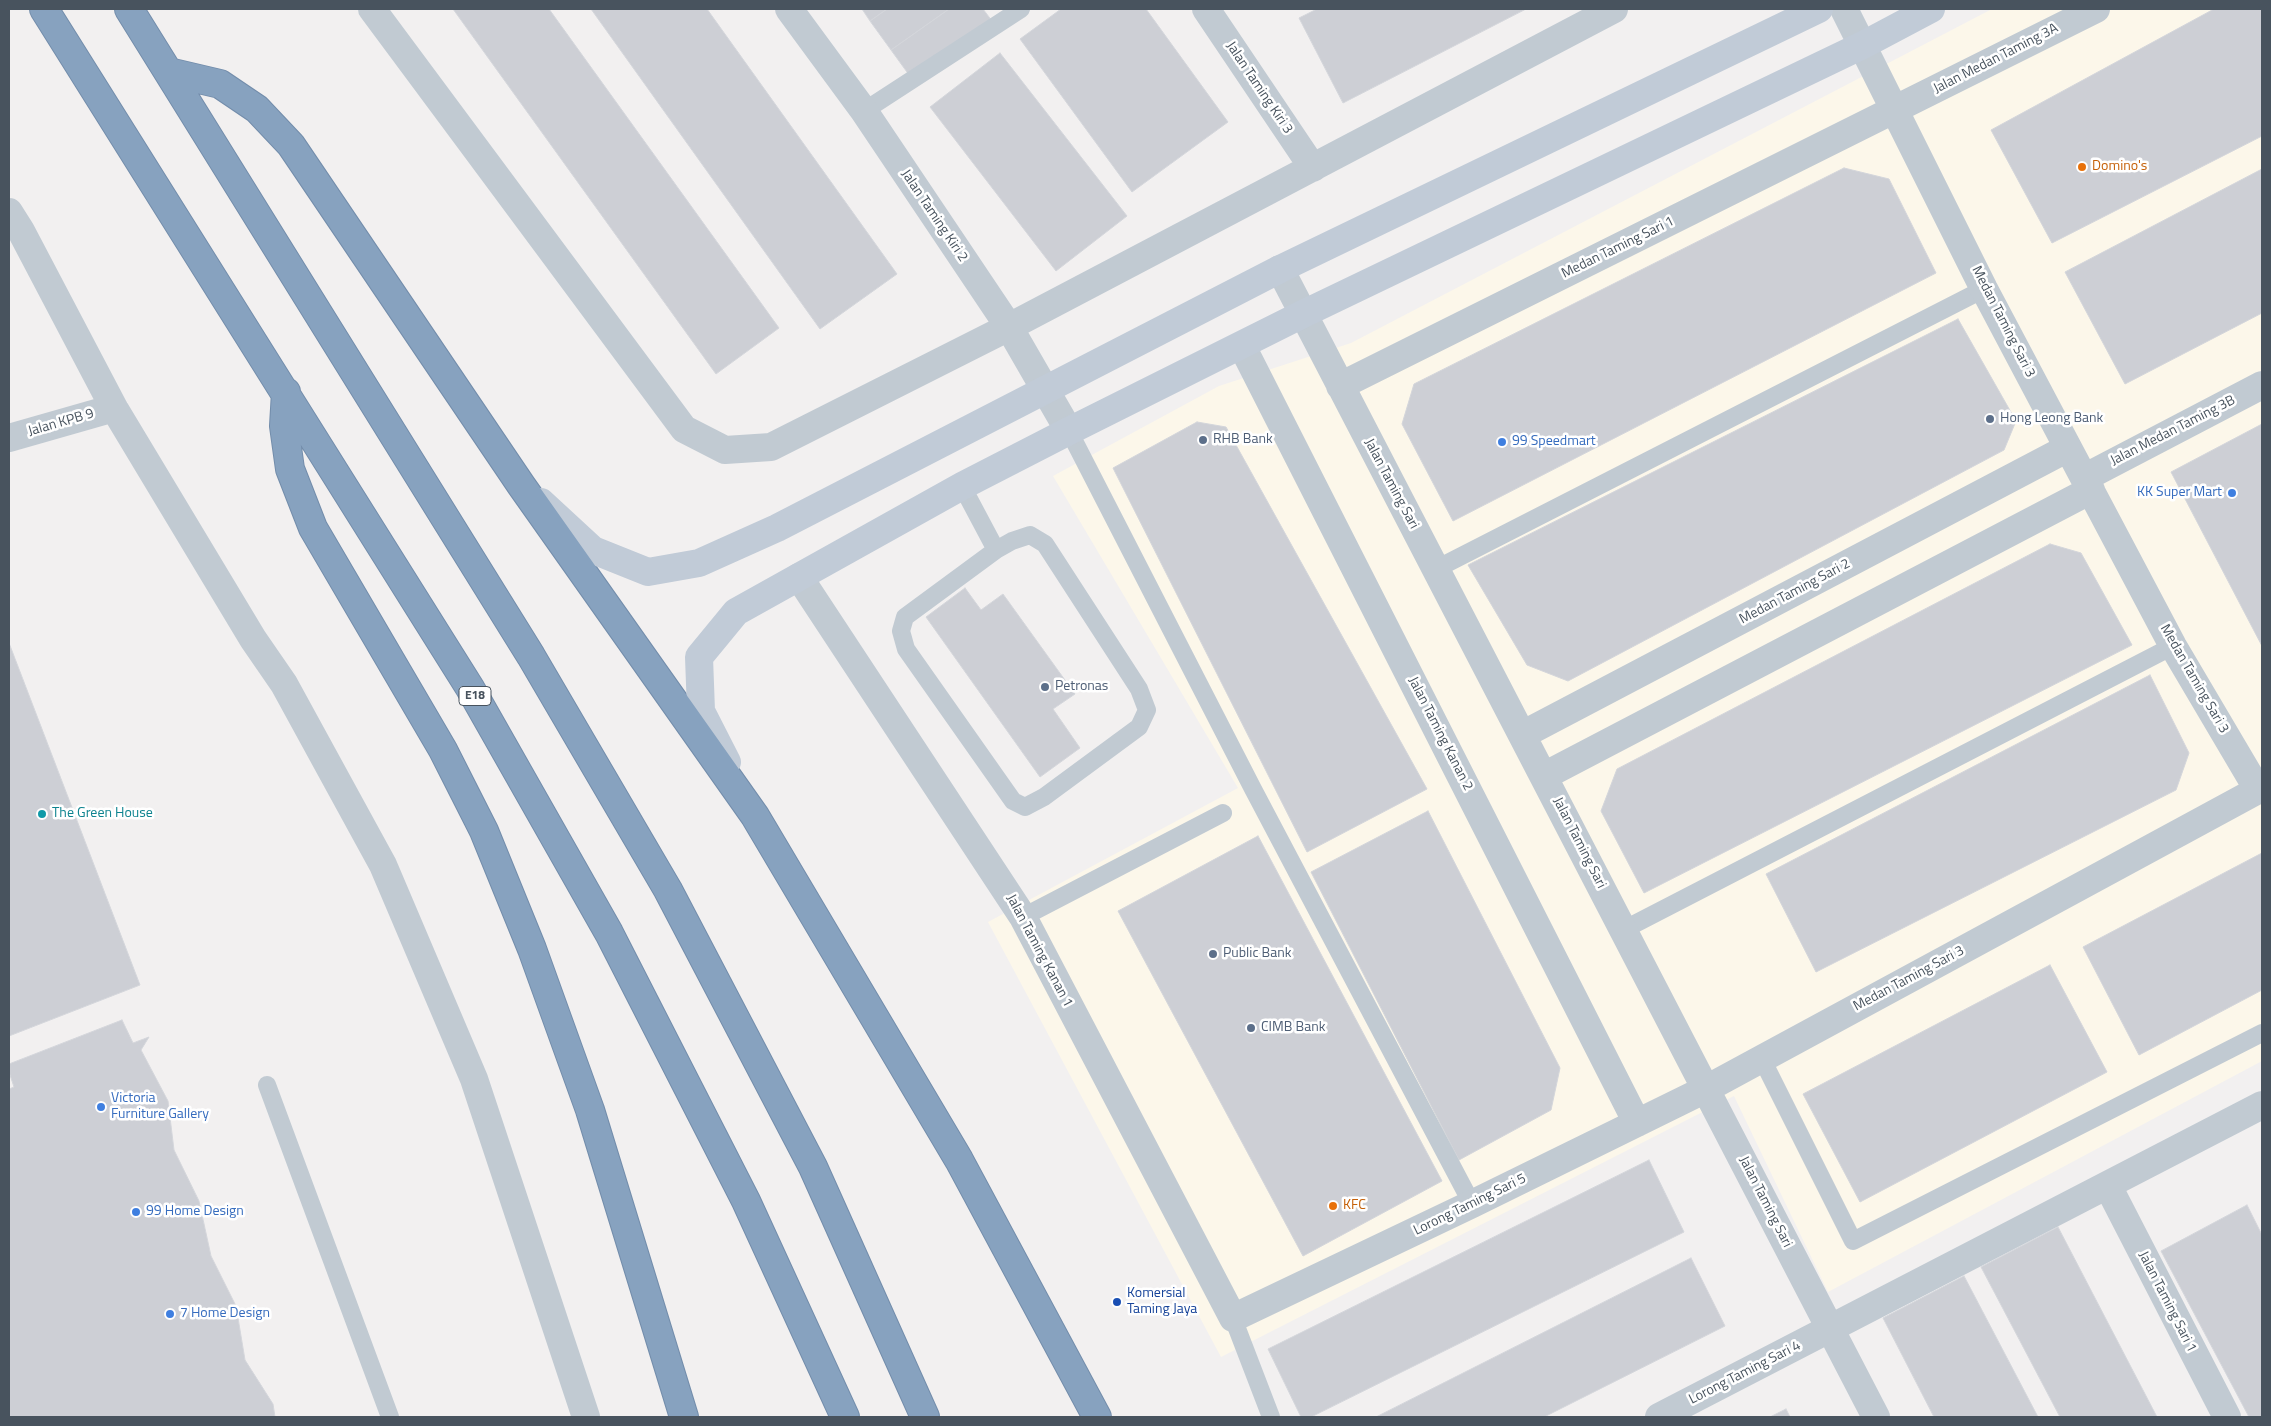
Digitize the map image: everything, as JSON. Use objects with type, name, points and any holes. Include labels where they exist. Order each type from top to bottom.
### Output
[{"type":"highway","name":"E18","points":[[44,9],[470,688],[609,933],[746,1201],[846,1417]]},
{"type":"highway","points":[[129,9],[531,656],[668,890],[813,1167],[925,1417]]},
{"type":"highway","points":[[169,72],[220,84],[257,109],[291,145],[521,484],[755,816],[959,1160],[1097,1417]]},
{"type":"highway","points":[[286,392],[284,426],[290,469],[313,528],[443,750],[484,831],[532,949],[590,1110],[684,1417]]},
{"type":"street","points":[[372,9],[684,429],[725,450],[771,448],[1009,327],[1614,9]]},
{"type":"street","name":"Jalan Taming Kiri 2","points":[[789,9],[864,111],[1009,327],[1069,430]]},
{"type":"street","name":"Jalan Taming Kiri 3","points":[[1206,9],[1313,168]]},
{"type":"street","points":[[521,484],[592,550],[648,572],[699,563],[777,528],[1280,269],[1819,9]]},
{"type":"street","name":"Medan Taming Sari 3","points":[[1706,1089],[2260,793],[2173,646],[1984,289],[1844,9]]},
{"type":"street","points":[[755,816],[701,711],[699,657],[736,612],[962,486],[1069,430],[1242,346],[1303,314],[1863,44],[1931,9]]},
{"type":"street","name":"Jalan Medan Taming 3A","points":[[1896,110],[2096,9]]},
{"type":"street","name":"Medan Taming Sari 1","points":[[1340,386],[1896,110]]},
{"type":"street","points":[[9,212],[21,231],[114,408],[253,639],[284,684],[383,865],[474,1079],[586,1417]]},
{"type":"street","name":"Jalan Taming Sari","points":[[1280,269],[1876,1417]]},
{"type":"street","name":"Jalan Taming Kanan 2","points":[[1242,346],[1637,1123]]},
{"type":"street","name":"Jalan Medan Taming 3B","points":[[2088,484],[2262,385]]},
{"type":"street","name":"Jalan KPB 9","points":[[9,438],[114,408]]},
{"type":"street","name":"Medan Taming Sari 2","points":[[1522,735],[2068,448]]},
{"type":"street","points":[[1544,776],[2088,484]]},
{"type":"street","name":"Jalan Taming Kanan 1","points":[[799,577],[1023,917],[1233,1318]]},
{"type":"street","name":"Lorong Taming Sari 5","points":[[1233,1318],[1472,1204],[1706,1089]]},
{"type":"street","name":"Lorong Taming Sari 4","points":[[1660,1417],[2262,1105]]},
{"type":"street","name":"Jalan Taming Sari 1","points":[[2108,1186],[2227,1417]]},
{"type":"lane","points":[[864,111],[1021,9]]},
{"type":"lane","points":[[1436,569],[1984,289]]},
{"type":"lane","points":[[1069,430],[1254,790],[1472,1204]]},
{"type":"lane","points":[[962,486],[996,550]]},
{"type":"lane","points":[[1030,535],[1045,544],[1139,689],[1147,710],[1139,727],[1044,798],[1025,807],[1013,801],[911,657],[900,631],[905,617],[996,550],[1012,541],[1030,535]]},
{"type":"lane","points":[[1623,930],[2173,646]]},
{"type":"lane","points":[[1023,917],[1223,813]]},
{"type":"lane","points":[[1762,1059],[1852,1241],[2262,1033]]},
{"type":"lane","points":[[267,1085],[390,1417]]},
{"type":"lane","points":[[1233,1318],[1271,1417]]},
{"type":"shaded area","points":[[1992,9],[2262,9],[2262,1061],[1828,1292],[1734,1096],[1221,1357],[988,922],[1238,788],[1053,476],[1219,386],[1351,343]]},
{"type":"building","points":[[453,9],[549,9],[779,328],[716,374]]},
{"type":"building","points":[[591,9],[707,9],[897,274],[820,329]]},
{"type":"building","points":[[862,9],[887,9],[870,21]]},
{"type":"building","points":[[887,9],[949,9],[891,50],[870,21]]},
{"type":"building","points":[[949,9],[983,9],[992,21],[912,79],[891,50]]},
{"type":"building","points":[[1061,9],[1146,9],[1228,122],[1132,192],[1020,39]]},
{"type":"building","points":[[1317,9],[1526,9],[1343,103],[1299,18]]},
{"type":"building","points":[[2214,9],[2262,9],[2262,136],[2052,243],[1991,130]]},
{"type":"building","points":[[1000,53],[1127,216],[1056,271],[930,107]]},
{"type":"building","points":[[1844,168],[1889,179],[1936,273],[1453,521],[1402,424],[1414,384]]},
{"type":"building","points":[[2262,169],[2262,313],[2125,384],[2065,272]]},
{"type":"building","points":[[1958,319],[2016,421],[2004,450],[1568,681],[1527,665],[1468,565]]},
{"type":"building","points":[[1197,422],[1226,427],[1427,789],[1307,852],[1113,468]]},
{"type":"building","points":[[2262,424],[2262,646],[2171,472]]},
{"type":"building","points":[[2050,544],[2081,553],[2132,645],[1644,893],[1601,811],[1617,769]]},
{"type":"building","points":[[965,588],[981,610],[1003,594],[1075,694],[1053,709],[1080,748],[1040,777],[926,617]]},
{"type":"building","name":"The Green House","points":[[9,643],[140,985],[9,1036]]},
{"type":"building","points":[[2150,675],[2189,753],[2176,790],[1816,972],[1766,874]]},
{"type":"building","points":[[1428,811],[1560,1068],[1551,1110],[1459,1160],[1311,872]]},
{"type":"building","points":[[1258,836],[1442,1181],[1303,1256],[1118,911]]},
{"type":"building","points":[[2262,853],[2262,990],[2139,1055],[2083,947]]},
{"type":"building","points":[[2050,965],[2107,1072],[1860,1202],[1803,1094]]},
{"type":"building","points":[[122,1020],[133,1043],[149,1037],[141,1050],[168,1101],[174,1150],[199,1201],[211,1256],[236,1306],[245,1360],[273,1404],[275,1417],[9,1417],[9,1089],[14,1087],[9,1072],[9,1064]]},
{"type":"building","points":[[1649,1160],[1684,1232],[1311,1417],[1301,1417],[1268,1349]]},
{"type":"building","points":[[2247,1205],[2262,1235],[2262,1417],[2249,1417],[2161,1251]]},
{"type":"building","points":[[2058,1227],[2157,1417],[2060,1417],[1981,1267]]},
{"type":"building","points":[[1691,1258],[1725,1326],[1544,1417],[1376,1417]]},
{"type":"building","points":[[1964,1276],[2038,1417],[1934,1417],[1883,1318]]},
{"type":"building","points":[[1786,1409],[1790,1417],[1770,1417]]},
{"type":"place","name":"Domino's","points":[[2082,167]]},
{"type":"place","name":"Hong Leong Bank","points":[[1990,419]]},
{"type":"place","name":"RHB Bank","points":[[1203,440]]},
{"type":"place","name":"99 Speedmart","points":[[1502,442]]},
{"type":"place","name":"KK Super Mart","points":[[2232,493]]},
{"type":"place","name":"Petronas","points":[[1045,687]]},
{"type":"place","name":"The Green House","points":[[42,814]]},
{"type":"place","name":"Public Bank","points":[[1213,954]]},
{"type":"place","name":"CIMB Bank","points":[[1251,1028]]},
{"type":"place","name":"Victoria Furniture Gallery","points":[[101,1107]]},
{"type":"place","name":"KFC","points":[[1333,1206]]},
{"type":"place","name":"99 Home Design","points":[[136,1212]]},
{"type":"place","name":"Komersial Taming Jaya","points":[[1117,1302]]},
{"type":"place","name":"7 Home Design","points":[[170,1314]]}]
